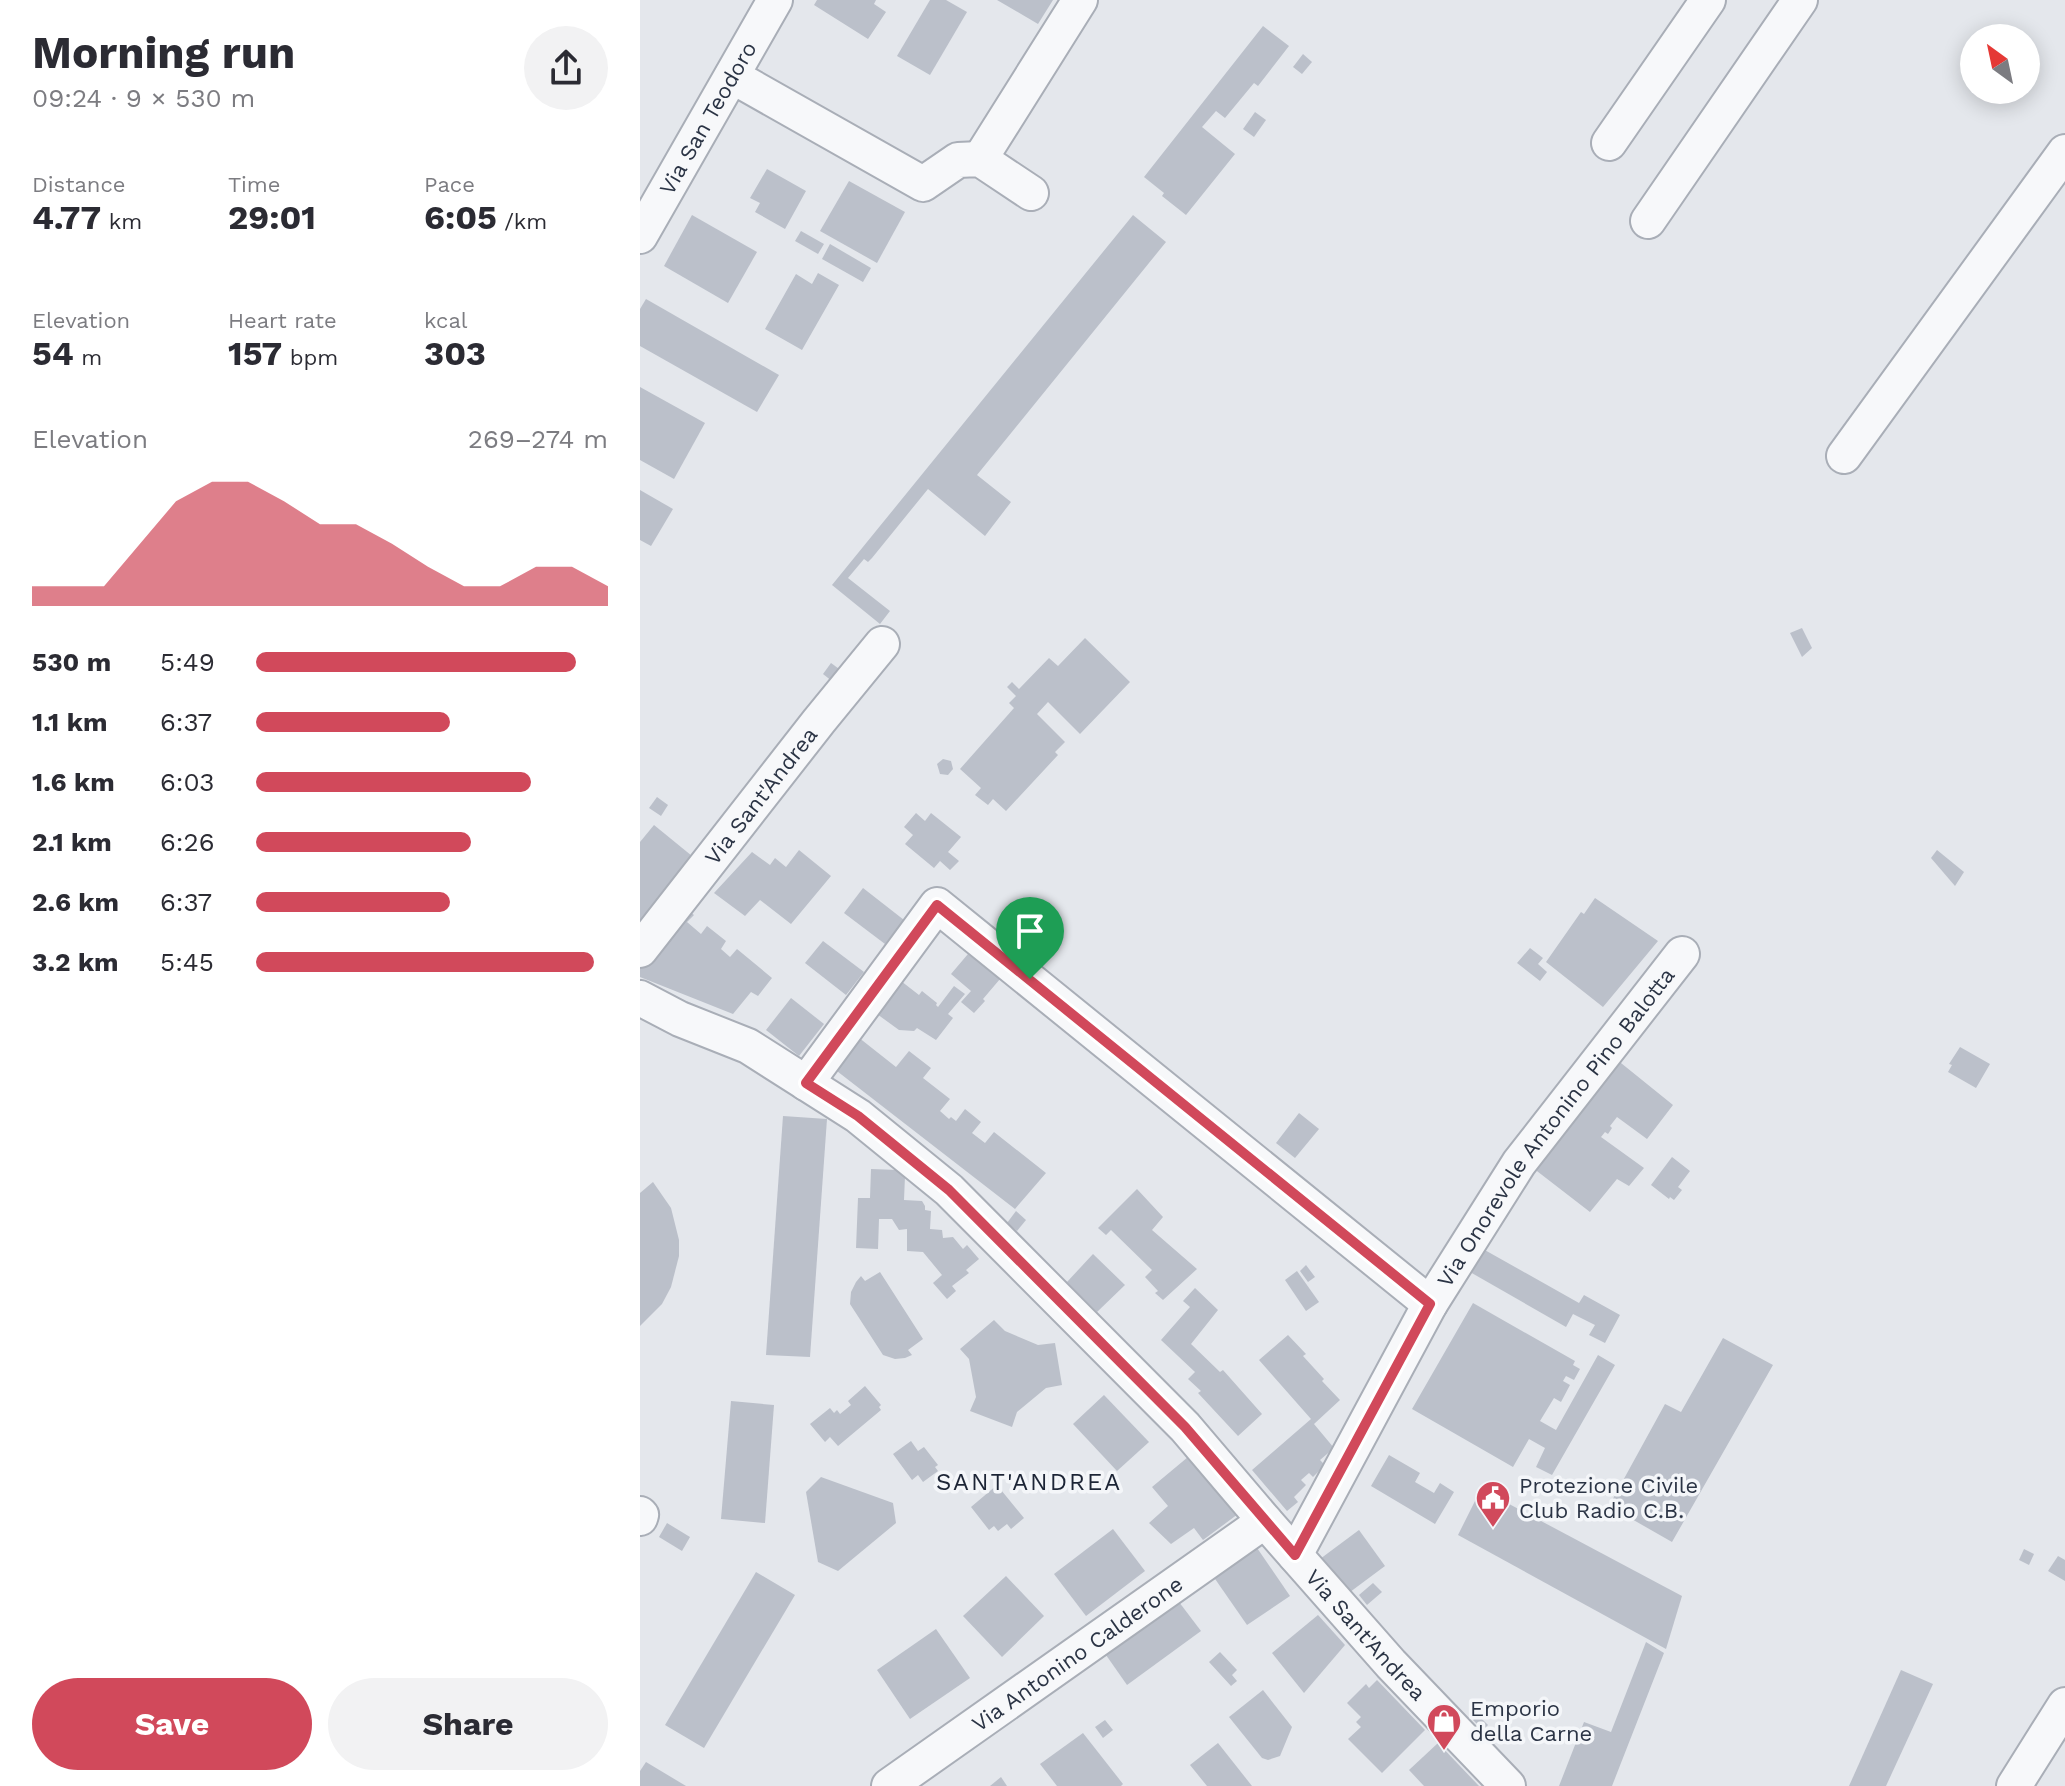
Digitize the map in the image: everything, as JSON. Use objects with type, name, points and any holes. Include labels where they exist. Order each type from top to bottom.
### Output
[{"type":"street","name":"Via San Teodoro","points":[[640,236],[775,0]]},
{"type":"street","points":[[980,159],[1080,0]]},
{"type":"street","points":[[1609,143],[1708,0]]},
{"type":"street","points":[[1648,221],[1800,0]]},
{"type":"street","points":[[732,76],[923,184],[958,160],[980,159],[1031,193]]},
{"type":"street","points":[[1844,456],[2065,152]]},
{"type":"street","name":"Via Sant'Andrea","points":[[640,950],[882,644]]},
{"type":"street","points":[[806,1083],[937,905],[1430,1304]]},
{"type":"street","name":"Via Onorevole Antonino Pino Balotta","points":[[1295,1555],[1430,1304],[1519,1163],[1682,954]]},
{"type":"street","name":"Via Sant'Andrea","points":[[640,998],[680,1019],[748,1046],[858,1116],[949,1190],[1185,1427],[1391,1664],[1508,1786]]},
{"type":"street","name":"Via Antonino Calderone","points":[[889,1786],[1265,1521]]},
{"type":"street","points":[[2014,1786],[2065,1705]]},
{"type":"building","points":[[817,0],[876,0],[874,4],[886,12],[868,39],[814,5]]},
{"type":"building","points":[[930,0],[946,0],[967,12],[930,75],[897,56]]},
{"type":"building","points":[[997,0],[1053,0],[1038,24]]},
{"type":"building","points":[[1263,26],[1289,46],[1258,86],[1254,83],[1225,118],[1216,111],[1202,127],[1235,154],[1186,215],[1144,177]]},
{"type":"building","points":[[1303,54],[1312,62],[1302,74],[1293,67]]},
{"type":"building","points":[[1255,112],[1266,120],[1254,137],[1243,129]]},
{"type":"building","points":[[767,169],[806,191],[785,229],[755,212],[760,203],[750,198]]},
{"type":"building","points":[[849,181],[905,212],[877,263],[820,231]]},
{"type":"building","points":[[692,215],[757,252],[728,303],[664,266]]},
{"type":"building","points":[[1133,215],[1166,242],[977,475],[1011,502],[985,536],[928,489],[872,558],[868,562],[864,559],[848,578],[890,611],[880,624],[832,585]]},
{"type":"building","points":[[801,231],[824,244],[818,254],[795,241]]},
{"type":"building","points":[[830,244],[871,268],[863,282],[822,259]]},
{"type":"building","points":[[818,273],[839,285],[802,350],[765,329],[796,274],[812,284]]},
{"type":"building","points":[[646,299],[779,375],[757,412],[640,346],[640,309]]},
{"type":"building","points":[[640,387],[705,423],[674,479],[640,460]]},
{"type":"building","points":[[640,490],[673,509],[651,546],[640,540]]},
{"type":"building","points":[[1802,628],[1812,648],[1802,657],[1790,633]]},
{"type":"building","points":[[1085,638],[1130,682],[1080,734],[1048,702],[1037,714],[1065,742],[1055,752],[1058,755],[1006,811],[993,799],[988,805],[975,795],[981,788],[960,769],[1014,708],[1009,703],[1016,696],[1007,687],[1012,682],[1019,689],[1049,658],[1058,666]]},
{"type":"building","points":[[831,663],[846,674],[837,685],[823,674]]},
{"type":"building","points":[[943,759],[951,761],[953,769],[948,775],[940,774],[937,764]]},
{"type":"building","points":[[657,797],[668,805],[661,816],[649,808]]},
{"type":"building","points":[[916,813],[925,821],[931,813],[961,837],[948,852],[959,861],[950,870],[940,861],[934,868],[905,844],[913,835],[904,827]]},
{"type":"building","points":[[654,825],[692,856],[640,921],[640,842]]},
{"type":"building","points":[[799,850],[831,876],[791,924],[760,900],[745,916],[714,893],[752,852],[770,865],[775,858],[786,867]]},
{"type":"building","points":[[1937,850],[1964,872],[1955,886],[1931,858]]},
{"type":"building","points":[[863,888],[904,920],[885,944],[844,913]]},
{"type":"building","points":[[1595,898],[1658,941],[1603,1007],[1546,962],[1581,912],[1584,914]]},
{"type":"building","points":[[685,908],[694,915],[687,922],[701,934],[707,926],[726,941],[721,949],[730,957],[737,949],[772,978],[758,996],[751,992],[733,1014],[640,977],[640,963]]},
{"type":"building","points":[[823,941],[864,972],[846,995],[805,963]]},
{"type":"building","points":[[1530,948],[1543,958],[1538,964],[1547,972],[1540,981],[1517,963]]},
{"type":"building","points":[[968,954],[1000,979],[974,1013],[961,1002],[971,991],[951,974]]},
{"type":"building","points":[[901,981],[919,995],[922,991],[938,1007],[954,986],[965,994],[948,1014],[953,1018],[936,1040],[917,1028],[914,1031],[899,1030],[877,1014]]},
{"type":"building","points":[[791,998],[824,1024],[799,1056],[766,1030]]},
{"type":"building","points":[[858,1037],[896,1067],[909,1051],[931,1068],[923,1078],[950,1099],[940,1111],[956,1121],[965,1109],[981,1122],[972,1133],[985,1143],[994,1132],[1046,1173],[1015,1209],[833,1068]]},
{"type":"building","points":[[1960,1047],[1990,1064],[1976,1088],[1948,1072],[1952,1065],[1949,1064]]},
{"type":"building","points":[[1616,1059],[1673,1105],[1647,1139],[1617,1117],[1608,1134],[1605,1132],[1601,1137],[1644,1168],[1629,1186],[1617,1179],[1590,1212],[1533,1168]]},
{"type":"building","points":[[1299,1113],[1319,1129],[1295,1158],[1276,1143]]},
{"type":"building","points":[[783,1116],[827,1119],[810,1357],[766,1355]]},
{"type":"building","points":[[1672,1157],[1690,1171],[1678,1187],[1682,1190],[1674,1200],[1651,1185]]},
{"type":"building","points":[[871,1169],[898,1170],[905,1176],[904,1200],[922,1201],[925,1210],[931,1211],[930,1229],[942,1230],[943,1238],[953,1237],[963,1249],[967,1245],[979,1259],[966,1270],[969,1273],[952,1286],[956,1291],[947,1299],[933,1283],[942,1275],[923,1252],[907,1251],[907,1229],[899,1230],[892,1219],[879,1219],[878,1249],[856,1248],[858,1198],[870,1198]]},
{"type":"building","points":[[653,1182],[671,1208],[679,1240],[679,1256],[671,1287],[662,1304],[640,1326],[640,1193]]},
{"type":"building","points":[[1137,1189],[1163,1217],[1152,1230],[1197,1269],[1163,1300],[1145,1277],[1152,1270],[1111,1230],[1106,1235],[1098,1228]]},
{"type":"building","points":[[1016,1211],[1026,1220],[1017,1231],[1007,1223]]},
{"type":"building","points":[[1483,1249],[1579,1303],[1584,1295],[1620,1315],[1605,1343],[1589,1335],[1595,1325],[1573,1314],[1566,1327],[1470,1272]]},
{"type":"building","points":[[1093,1254],[1125,1285],[1097,1312],[1067,1282]]},
{"type":"building","points":[[1306,1265],[1315,1277],[1308,1282],[1300,1271]]},
{"type":"building","points":[[1297,1271],[1319,1302],[1306,1311],[1285,1280]]},
{"type":"building","points":[[880,1272],[923,1339],[908,1350],[912,1355],[905,1358],[883,1355],[850,1304],[851,1292],[861,1276],[865,1281]]},
{"type":"building","points":[[1195,1288],[1218,1310],[1191,1344],[1220,1372],[1223,1370],[1262,1414],[1238,1436],[1188,1379],[1195,1372],[1161,1340],[1190,1307],[1183,1301]]},
{"type":"building","points":[[1473,1303],[1575,1361],[1573,1365],[1580,1369],[1574,1380],[1566,1376],[1563,1381],[1570,1385],[1561,1402],[1554,1398],[1540,1421],[1556,1430],[1598,1355],[1615,1365],[1552,1475],[1536,1467],[1545,1448],[1529,1439],[1513,1467],[1412,1409]]},
{"type":"building","points":[[994,1320],[1005,1331],[1038,1345],[1055,1343],[1062,1385],[1046,1388],[1017,1412],[1012,1427],[970,1411],[976,1397],[969,1359],[960,1349]]},
{"type":"building","points":[[1288,1335],[1340,1400],[1314,1424],[1334,1448],[1320,1460],[1325,1465],[1313,1477],[1309,1473],[1301,1480],[1306,1485],[1294,1497],[1298,1502],[1287,1511],[1252,1470],[1311,1419],[1259,1360]]},
{"type":"building","points":[[1723,1338],[1773,1365],[1672,1542],[1609,1506],[1665,1404],[1681,1412]]},
{"type":"building","points":[[865,1386],[881,1405],[881,1410],[838,1446],[830,1437],[825,1442],[810,1424],[830,1408],[840,1414],[851,1405],[848,1401]]},
{"type":"building","points":[[1104,1395],[1149,1442],[1117,1471],[1073,1424]]},
{"type":"building","points":[[731,1401],[774,1405],[765,1523],[721,1519]]},
{"type":"building","points":[[911,1441],[918,1451],[924,1447],[938,1465],[935,1467],[938,1471],[923,1482],[918,1475],[912,1480],[893,1454]]},
{"type":"building","points":[[1389,1455],[1420,1473],[1415,1482],[1434,1493],[1440,1483],[1454,1492],[1435,1524],[1371,1486]]},
{"type":"building","points":[[1188,1457],[1238,1514],[1203,1540],[1194,1528],[1171,1544],[1149,1523],[1168,1506],[1152,1487]]},
{"type":"building","points":[[821,1477],[893,1503],[896,1523],[838,1571],[818,1562],[806,1492]]},
{"type":"building","points":[[997,1485],[1024,1518],[1011,1529],[1007,1524],[998,1531],[994,1526],[989,1530],[971,1507]]},
{"type":"building","points":[[1481,1489],[1682,1596],[1666,1649],[1458,1535]]},
{"type":"building","points":[[667,1523],[690,1537],[682,1551],[659,1537]]},
{"type":"building","points":[[1113,1529],[1145,1571],[1086,1616],[1054,1574]]},
{"type":"building","points":[[1359,1530],[1385,1566],[1346,1595],[1320,1559]]},
{"type":"building","points":[[1255,1545],[1290,1596],[1247,1625],[1213,1576]]},
{"type":"building","points":[[2024,1549],[2034,1554],[2029,1565],[2019,1560]]},
{"type":"building","points":[[2058,1556],[2065,1560],[2065,1581],[2048,1571]]},
{"type":"building","points":[[756,1572],[795,1595],[704,1748],[665,1725]]},
{"type":"building","points":[[1006,1576],[1044,1616],[1002,1657],[963,1616]]},
{"type":"building","points":[[1373,1583],[1382,1592],[1367,1605],[1359,1595]]},
{"type":"building","points":[[1179,1602],[1201,1631],[1127,1685],[1106,1655]]},
{"type":"building","points":[[1318,1615],[1345,1645],[1304,1693],[1272,1653]]},
{"type":"building","points":[[936,1629],[970,1678],[910,1719],[877,1670]]},
{"type":"building","points":[[1646,1642],[1664,1653],[1612,1786],[1559,1786],[1584,1722],[1611,1732]]},
{"type":"building","points":[[1220,1652],[1237,1670],[1232,1675],[1237,1681],[1231,1686],[1209,1662]]},
{"type":"building","points":[[1901,1670],[1933,1684],[1886,1786],[1849,1786]]},
{"type":"building","points":[[1377,1680],[1425,1730],[1382,1773],[1348,1739],[1361,1727],[1356,1722],[1361,1717],[1347,1703],[1366,1684],[1369,1688]]},
{"type":"building","points":[[1263,1690],[1292,1727],[1280,1756],[1268,1760],[1262,1758],[1229,1717]]},
{"type":"building","points":[[1478,1715],[1488,1725],[1483,1730],[1473,1720]]},
{"type":"building","points":[[1105,1720],[1113,1730],[1103,1738],[1095,1727]]},
{"type":"building","points":[[1083,1733],[1123,1784],[1121,1786],[1057,1786],[1040,1764]]},
{"type":"building","points":[[1218,1743],[1252,1786],[1207,1786],[1190,1765]]},
{"type":"building","points":[[1438,1743],[1479,1786],[1424,1786],[1409,1770]]},
{"type":"building","points":[[646,1762],[686,1786],[640,1786],[640,1771]]},
{"type":"building","points":[[1001,1777],[1007,1786],[990,1786]]},
{"type":"place","name":"Protezione Civile Club Radio C.B.","points":[[1493,1529]]},
{"type":"place","name":"Emporio della Carne","points":[[1444,1752]]},
{"type":"district","name":"SANT'ANDREA","points":[[1029,1482]]},
{"type":"route","points":[[937,905],[1030,979],[1430,1304],[1295,1555],[1185,1427],[949,1190],[858,1116],[806,1083],[937,905]]}]
